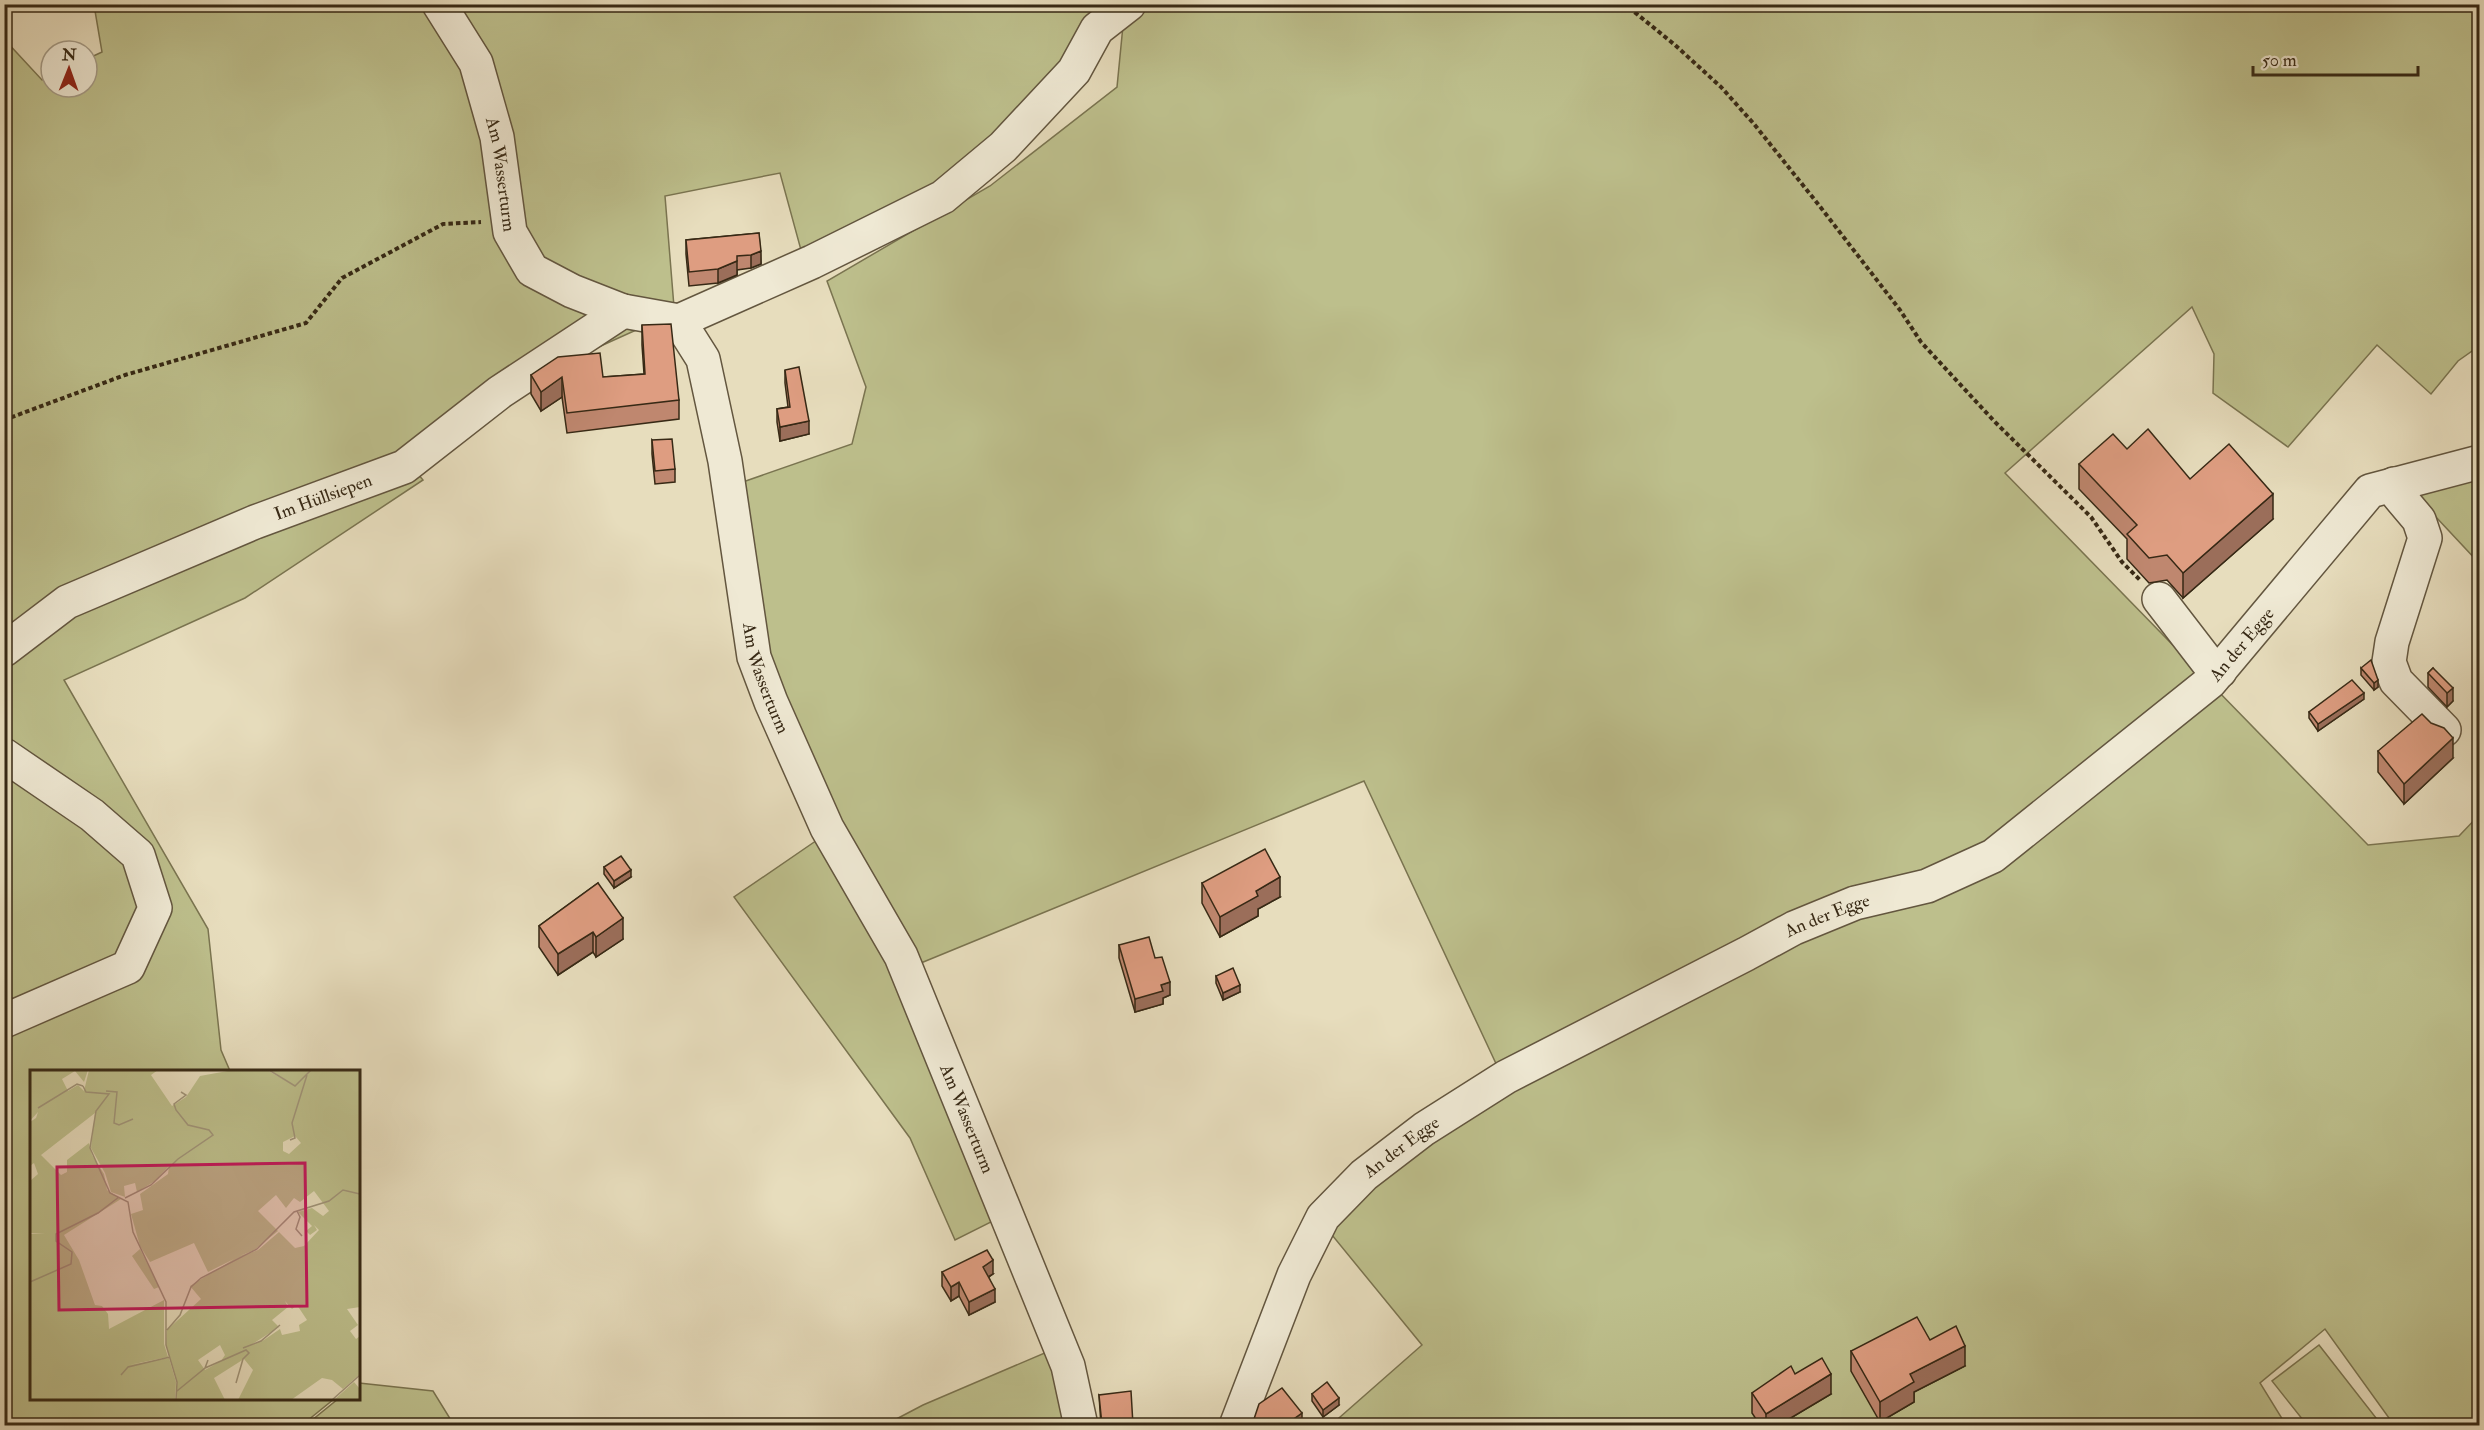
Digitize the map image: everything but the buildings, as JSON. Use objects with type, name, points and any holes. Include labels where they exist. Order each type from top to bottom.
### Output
[{"type":"street","name":"Am Wasserturm","points":[[439,4],[476,63],[497,137],[510,232],[532,270],[572,291],[623,310],[679,321],[703,359],[725,461],[754,657],[771,702],[827,828],[901,956],[1068,1366],[1081,1425]]},
{"type":"street","points":[[679,321],[812,262],[944,197],[1003,147],[1074,71],[1097,30],[1129,4]]},
{"type":"street","name":"Im Hüllsiepen","points":[[4,650],[68,602],[255,522],[404,467],[500,392],[623,310]]},
{"type":"street","name":"An der Egge","points":[[1236,1425],[1294,1275],[1323,1217],[1364,1175],[1424,1129],[1506,1077],[1794,928],[1856,903],[1927,886],[1994,856],[2210,682],[2370,491],[2480,462]]},
{"type":"street","points":[[2394,484],[2404,503],[2419,520],[2425,538],[2392,642],[2389,662],[2396,681],[2444,730]]},
{"type":"street","points":[[2159,599],[2209,664],[2220,671]]},
{"type":"street","points":[[4,755],[92,814],[138,855],[155,908],[128,967],[4,1021]]},
{"type":"path","points":[[1622,4],[1676,45],[1721,87],[1818,204],[1900,310],[1921,342],[1994,420],[2091,517],[2122,562],[2159,599]]},
{"type":"path","points":[[4,420],[125,375],[306,323],[342,278],[443,224],[488,222],[510,232]]},
{"type":"green space","points":[[94,5],[429,5],[472,79],[500,236],[572,304],[634,331],[561,364],[409,463],[423,480],[245,598],[64,680],[208,929],[221,1050],[230,1070],[30,1070],[30,1400],[333,1400],[302,1425],[5,1425],[4,39],[39,77],[39,99],[99,99],[99,53],[102,52]]},
{"type":"green space","points":[[448,5],[1117,5],[982,158],[804,261],[780,173],[665,196],[674,307],[577,282],[544,260],[525,226]]},
{"type":"green space","points":[[1125,5],[2479,5],[2479,346],[2458,361],[2431,394],[2377,345],[2288,447],[2213,393],[2214,354],[2192,307],[2005,473],[2204,677],[2013,834],[1499,1070],[1364,781],[916,965],[823,802],[752,611],[737,484],[852,444],[866,387],[827,281],[990,186],[1117,87]]},
{"type":"green space","points":[[2479,470],[2479,563],[2406,485]]},
{"type":"green space","points":[[2213,686],[2368,845],[2459,836],[2479,815],[2479,1425],[2394,1425],[2325,1329],[2260,1383],[2286,1425],[1331,1425],[1422,1345],[1314,1213],[1504,1083],[1796,931],[1921,892]]},
{"type":"green space","points":[[823,836],[891,955],[999,1218],[955,1240],[910,1138],[734,897]]},
{"type":"green space","points":[[2319,1345],[2380,1423],[2377,1425],[2307,1425],[2272,1381]]},
{"type":"green space","points":[[1054,1349],[1073,1426],[883,1426],[923,1405]]},
{"type":"green space","points":[[360,1383],[433,1391],[454,1425],[306,1425],[337,1400],[360,1400]]}]
